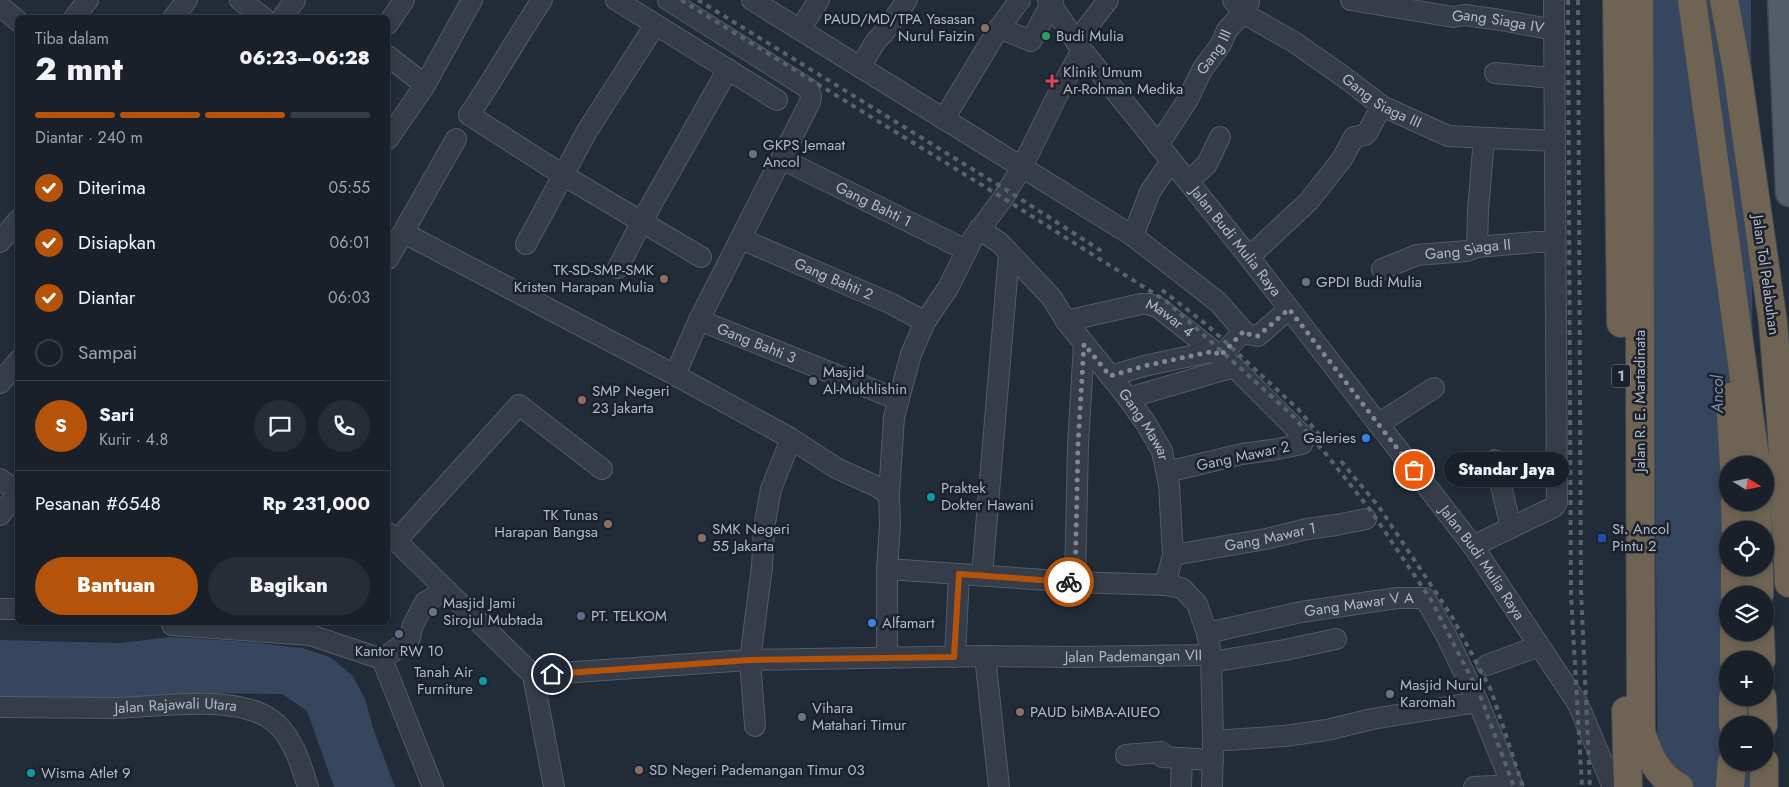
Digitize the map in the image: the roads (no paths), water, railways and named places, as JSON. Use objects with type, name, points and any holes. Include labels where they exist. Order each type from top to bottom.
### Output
[{"type":"highway","name":"Jalan R. E. Martadinata","points":[[1617,0],[1628,787]]},
{"type":"highway","name":"Jalan R. E. Martadinata","points":[[1639,0],[1641,732],[1652,762],[1669,782],[1679,787]]},
{"type":"highway","points":[[1692,0],[1755,456]]},
{"type":"highway","name":"Jalan Tol Pelabuhan","points":[[1724,0],[1737,70],[1773,323],[1782,434],[1789,583]]},
{"type":"highway","points":[[1714,167],[1733,456]]},
{"type":"highway","points":[[1730,787],[1731,771]]},
{"type":"highway","points":[[1764,771],[1764,787]]},
{"type":"main road","points":[[1780,0],[1789,193]]},
{"type":"street","points":[[76,15],[88,0]]},
{"type":"street","points":[[175,15],[187,0]]},
{"type":"street","points":[[240,0],[274,15]]},
{"type":"street","points":[[280,15],[295,0]]},
{"type":"street","points":[[390,21],[404,0]]},
{"type":"street","points":[[390,136],[425,85],[472,0]]},
{"type":"street","points":[[542,0],[492,82],[469,115],[701,257]]},
{"type":"street","points":[[616,0],[777,100]]},
{"type":"street","points":[[668,0],[809,89],[811,96],[810,102],[782,159],[699,320],[676,371]]},
{"type":"street","points":[[752,0],[779,7],[800,29],[1133,236],[1218,302],[1244,331],[1252,336],[1258,336],[1289,309]]},
{"type":"street","points":[[800,29],[819,0]]},
{"type":"street","points":[[860,67],[876,41],[907,0]]},
{"type":"street","points":[[944,118],[999,28],[1020,0]]},
{"type":"street","points":[[887,658],[887,577],[890,525],[884,492],[894,418],[911,354],[925,322],[948,288],[966,250],[979,229],[1003,198],[1022,167],[1079,46],[1108,0]]},
{"type":"street","name":"Gang Siaga IV","points":[[1351,0],[1453,17],[1465,15],[1555,30]]},
{"type":"street","points":[[1473,546],[1554,507],[1557,502],[1554,0]]},
{"type":"street","points":[[999,28],[1031,41],[1051,1]]},
{"type":"street","name":"Jalan Budi Mulia Raya","points":[[1051,1],[1079,46],[1249,257],[1473,546],[1578,704],[1613,787]]},
{"type":"street","name":"Gang Siaga III","points":[[1242,4],[1382,106],[1448,136],[1554,141]]},
{"type":"street","name":"Gang III","points":[[1158,145],[1187,101],[1202,70],[1221,44],[1242,4]]},
{"type":"street","points":[[0,6],[15,18]]},
{"type":"street","points":[[526,244],[587,131],[655,25]]},
{"type":"street","points":[[390,58],[425,85]]},
{"type":"street","points":[[618,268],[642,221],[728,69]]},
{"type":"street","points":[[1495,73],[1554,78]]},
{"type":"street","points":[[1249,257],[1309,200],[1342,159],[1354,137],[1367,133],[1382,106]]},
{"type":"street","points":[[1188,182],[1207,164],[1220,137]]},
{"type":"street","points":[[1477,247],[1484,138]]},
{"type":"street","points":[[390,257],[456,139]]},
{"type":"street","name":"Gang Bahti 1","points":[[782,159],[966,250]]},
{"type":"street","points":[[1133,236],[1150,192],[1171,161]]},
{"type":"street","name":"Gang Mawar","points":[[979,229],[1000,243],[1052,298],[1066,321],[1128,398],[1162,451],[1169,485],[1173,555],[1165,584]]},
{"type":"street","points":[[404,233],[676,371],[790,438],[836,468],[884,492]]},
{"type":"street","name":"Gang Bahti 2","points":[[741,239],[892,304],[925,322]]},
{"type":"street","name":"Gang Siaga II","points":[[1382,269],[1417,255],[1467,251],[1477,247],[1555,242]]},
{"type":"street","points":[[982,575],[1009,254]]},
{"type":"street","name":"Mawar 4","points":[[1066,321],[1141,304],[1149,304],[1159,308],[1223,358]]},
{"type":"street","name":"Gang Bahti 3","points":[[699,320],[899,400]]},
{"type":"street","points":[[1128,398],[1223,358],[1244,331]]},
{"type":"street","points":[[1075,582],[1078,444],[1084,344]]},
{"type":"street","points":[[1110,376],[1144,366],[1223,358]]},
{"type":"street","name":"Gang Mawar 2","points":[[1166,472],[1242,454],[1302,444],[1305,438],[1223,358]]},
{"type":"street","points":[[0,383],[15,365]]},
{"type":"street","points":[[1378,424],[1434,388]]},
{"type":"street","points":[[554,787],[533,675],[392,537],[519,405],[602,469]]},
{"type":"street","points":[[755,726],[750,660],[762,567],[764,528],[771,489],[790,438]]},
{"type":"street","points":[[1495,460],[1511,528]]},
{"type":"street","points":[[0,479],[15,490]]},
{"type":"street","points":[[0,515],[15,496]]},
{"type":"street","name":"Gang Mawar 1","points":[[1173,555],[1366,519]]},
{"type":"street","points":[[887,577],[959,579],[982,575],[1075,582],[1165,584],[1182,588],[1197,604],[1212,632],[1215,659],[1285,650],[1336,639]]},
{"type":"street","points":[[954,657],[959,579]]},
{"type":"street","points":[[382,659],[409,640],[413,625],[425,602],[446,590]]},
{"type":"street","name":"Gang Mawar V A","points":[[1212,632],[1301,612],[1397,598],[1424,598],[1446,635],[1478,702]]},
{"type":"street","points":[[0,609],[15,609]]},
{"type":"street","points":[[185,625],[310,635],[382,659],[433,787]]},
{"type":"street","points":[[1487,665],[1540,646]]},
{"type":"street","points":[[985,656],[999,787]]},
{"type":"street","name":"Jalan Pademangan VII","points":[[533,675],[750,660],[985,656],[1215,659],[1218,745],[1212,787]]},
{"type":"street","points":[[1126,755],[1161,752],[1164,757],[1182,758],[1218,745],[1327,730],[1355,725],[1372,719],[1478,702],[1512,786],[1474,787]]},
{"type":"street","name":"Jalan Rajawali Utara","points":[[0,707],[115,708],[205,703],[254,710],[271,719],[284,734],[296,754],[308,787]]},
{"type":"street","points":[[1181,787],[1182,758]]},
{"type":"water","name":"Ancol","points":[[1651,0],[1751,0],[1753,456],[1719,456],[1719,511],[1728,511],[1728,521],[1719,521],[1719,576],[1728,576],[1728,586],[1719,586],[1719,641],[1728,641],[1728,651],[1719,651],[1719,706],[1754,706],[1754,716],[1719,716],[1719,771],[1754,771],[1754,787],[1658,787]]},
{"type":"water","points":[[171,637],[250,642],[302,648],[330,657],[353,676],[365,699],[373,728],[395,787],[334,787],[307,711],[282,694],[184,693],[106,703],[0,699],[0,640],[120,643]]},
{"type":"railway","points":[[681,0],[1003,198],[1166,301],[1291,414],[1326,454],[1371,511],[1431,600],[1480,695],[1514,787]]},
{"type":"railway","points":[[698,0],[1008,191],[1103,252]]},
{"type":"railway","points":[[1568,0],[1571,595],[1582,787]]},
{"type":"railway","points":[[1578,0],[1581,591],[1590,787]]},
{"type":"railway","points":[[1162,290],[1207,325],[1298,409],[1326,443]]},
{"type":"railway","points":[[1341,461],[1379,507],[1451,615],[1491,690],[1523,787]]},
{"type":"place","name":"PAUD/MD/TPA Yasasan Nurul Faizin","points":[[985,28]]},
{"type":"place","name":"Budi Mulia","points":[[1046,36]]},
{"type":"place","name":"Klinik Umum Ar-Rohman Medika","points":[[1052,81]]},
{"type":"place","name":"GKPS Jemaat Ancol","points":[[753,154]]},
{"type":"place","name":"TK-SD-SMP-SMK Kristen Harapan Mulia","points":[[664,279]]},
{"type":"place","name":"GPDI Budi Mulia","points":[[1306,282]]},
{"type":"place","name":"Masjid Al-Mukhlishin","points":[[813,381]]},
{"type":"place","name":"SMP Negeri 23 Jakarta","points":[[582,400]]},
{"type":"place","name":"Galeries","points":[[1366,438]]},
{"type":"place","name":"Standar Jaya","points":[[1414,470]]},
{"type":"place","name":"Praktek Dokter Hawani","points":[[931,497]]},
{"type":"place","name":"TK Tunas Harapan Bangsa","points":[[608,524]]},
{"type":"place","name":"SMK Negeri 55 Jakarta","points":[[702,538]]},
{"type":"place","name":"St. Ancol Pintu 2","points":[[1602,538]]},
{"type":"place","name":"Masjid Jami Sirojul Mubtada","points":[[433,612]]},
{"type":"place","name":"PT. TELKOM","points":[[581,616]]},
{"type":"place","name":"Alfamart","points":[[872,623]]},
{"type":"place","name":"Kantor RW 10","points":[[399,634]]},
{"type":"place","name":"Tanah Air Furniture","points":[[483,681]]},
{"type":"place","name":"Masjid Nurul Karomah","points":[[1390,694]]},
{"type":"place","name":"PAUD biMBA-AIUEO","points":[[1020,712]]},
{"type":"place","name":"Vihara Matahari Timur","points":[[802,717]]},
{"type":"place","name":"SD Negeri Pademangan Timur 03","points":[[639,770]]},
{"type":"place","name":"Wisma Atlet 9","points":[[31,773]]}]
